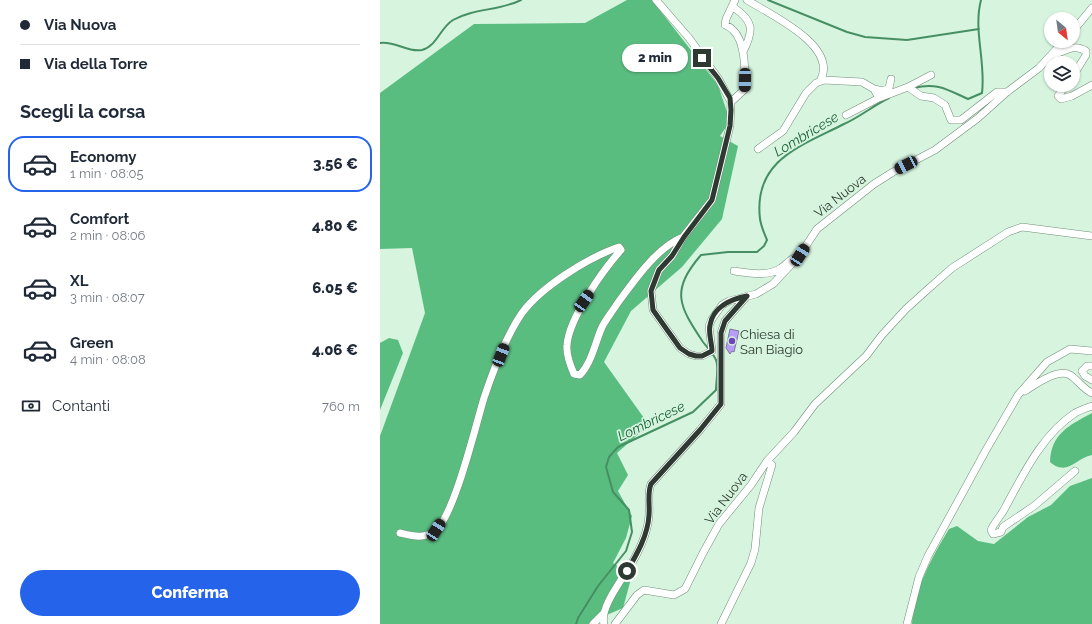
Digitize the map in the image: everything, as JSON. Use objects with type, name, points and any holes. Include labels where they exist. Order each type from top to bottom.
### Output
[{"type":"street","points":[[656,0],[689,38],[718,78],[731,102],[730,126],[712,200],[684,237],[672,256],[659,270],[651,291],[653,310],[680,348],[689,354],[702,356],[712,351],[709,326],[717,310],[729,301],[747,296]]},
{"type":"street","points":[[747,0],[797,30],[816,48],[824,67],[824,75],[820,81],[806,93],[783,131],[758,149]]},
{"type":"street","points":[[731,102],[745,89],[742,52],[738,38],[734,30],[725,24],[734,3],[750,23],[750,34],[742,52]]},
{"type":"street","points":[[1080,24],[1091,12]]},
{"type":"street","points":[[1052,55],[1072,47],[1080,48],[1086,52],[1086,55],[1080,65]]},
{"type":"street","name":"Via Nuova","points":[[603,614],[613,592],[633,560],[646,534],[649,516],[648,494],[651,484],[700,430],[721,404],[721,333],[723,325],[747,296],[756,294],[773,284],[800,255],[817,228],[880,180],[935,150],[978,118],[1007,92],[1039,68],[1058,48]]},
{"type":"street","points":[[846,114],[879,98],[908,87],[931,75]]},
{"type":"street","points":[[820,81],[858,81],[882,91],[889,88],[891,79]]},
{"type":"street","points":[[1080,92],[1092,85]]},
{"type":"street","points":[[908,87],[921,96],[934,98],[945,105],[951,120],[961,120],[997,92],[1007,92]]},
{"type":"street","points":[[874,88],[879,98]]},
{"type":"street","points":[[1060,92],[1058,96],[1061,100],[1079,92]]},
{"type":"street","name":"Via Nuova","points":[[615,624],[637,594],[644,590],[674,595],[685,589],[719,524],[751,485],[767,461],[794,432],[815,404],[866,356],[882,335],[906,310],[952,268],[1008,232],[1022,227],[1092,236]]},
{"type":"street","points":[[400,533],[422,537],[436,530],[442,521],[452,501],[473,442],[484,398],[507,341],[522,314],[537,295],[588,261],[609,250],[619,247],[621,250],[584,301],[571,329],[567,345],[569,362],[574,374],[580,375],[588,362],[602,326],[638,275],[675,240],[684,237]]},
{"type":"street","points":[[734,271],[758,274],[769,272],[780,269],[791,259],[800,255]]},
{"type":"street","points":[[907,624],[919,576],[928,556],[1018,395],[1047,362],[1070,349],[1092,351]]},
{"type":"street","points":[[1092,366],[1087,366],[1082,371],[1085,376],[1092,380]]},
{"type":"street","points":[[1018,395],[1039,382],[1061,372],[1070,375],[1092,393]]},
{"type":"street","points":[[1075,471],[1034,506],[1003,527],[1001,532],[993,534],[991,530],[995,522],[1005,509],[1026,468],[1038,451],[1066,420],[1076,412],[1092,406]]},
{"type":"street","points":[[721,624],[751,563],[755,549],[759,508],[772,465],[767,461]]},
{"type":"street","points":[[593,624],[603,614]]},
{"type":"street","points":[[603,614],[604,624]]},
{"type":"green space","points":[[627,0],[652,0],[718,85],[730,121],[720,136],[738,146],[722,219],[682,267],[631,311],[604,362],[649,425],[617,453],[628,475],[618,491],[632,516],[626,538],[613,563],[632,575],[623,608],[595,620],[592,624],[380,624],[380,436],[425,313],[412,248],[380,249],[380,93],[474,24],[585,23]]},
{"type":"green space","points":[[389,338],[398,340],[403,353],[380,410],[380,343]]},
{"type":"green space","points":[[1092,413],[1092,455],[1062,468],[1050,462],[1054,444],[1063,431]]},
{"type":"green space","points":[[1092,478],[1092,624],[912,624],[916,599],[924,575],[949,529],[957,526],[978,541],[994,544],[1028,517],[1051,505],[1070,486]]},
{"type":"building","name":"Chiesa di San Biagio","points":[[730,329],[739,331],[734,352],[732,351],[730,354],[726,348]]},
{"type":"waterway","points":[[380,43],[391,44],[412,50],[422,50],[431,45],[453,20],[469,13],[513,4],[521,0]]},
{"type":"waterway","points":[[768,0],[847,32],[865,37],[907,40],[979,29]]},
{"type":"waterway","name":"Lombricese","points":[[914,88],[922,86],[936,86],[968,99],[982,93],[983,81],[978,23],[981,0]]},
{"type":"waterway","name":"Lombricese","points":[[576,624],[578,618],[598,586],[626,551],[632,532],[629,510],[613,492],[606,467],[609,457],[618,447],[693,412],[716,390],[716,360],[688,318],[681,298],[685,279],[691,268],[701,255],[728,252],[757,252],[764,246],[767,240],[760,219],[760,199],[764,182],[772,169],[783,158],[797,148],[850,121],[889,98]]},
{"type":"place","name":"Chiesa di San Biagio","points":[[732,341]]},
{"type":"route","points":[[627,571],[646,534],[650,504],[648,494],[651,484],[700,430],[721,404],[721,333],[725,321],[747,296],[729,301],[717,310],[709,326],[712,351],[702,356],[689,354],[680,348],[653,310],[651,291],[659,270],[672,256],[684,237],[712,200],[730,126],[730,98],[718,78],[702,58]]}]
